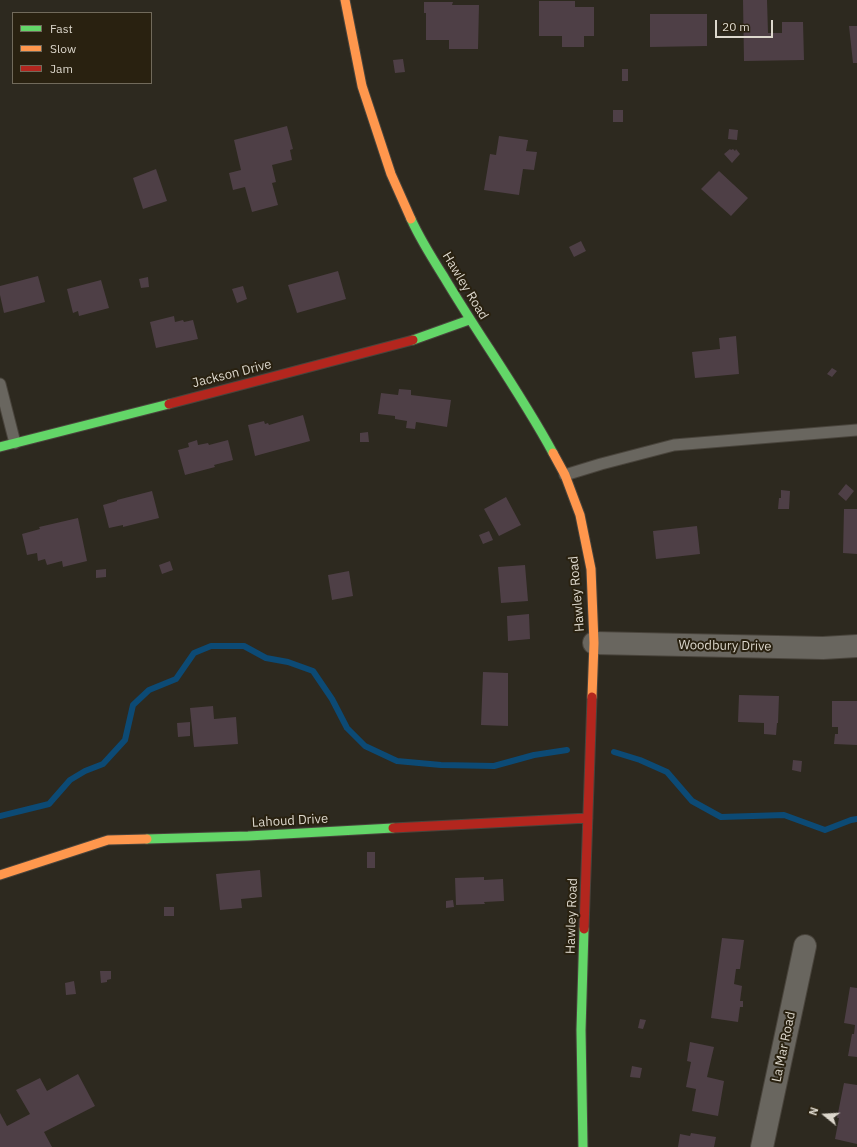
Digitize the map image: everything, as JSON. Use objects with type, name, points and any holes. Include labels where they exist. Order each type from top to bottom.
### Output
[{"type":"street","name":"Hawley Road","points":[[345,0],[362,86],[391,174],[419,236],[469,320],[539,426],[565,475],[580,515],[590,569],[594,643],[581,1030],[583,1147]]},
{"type":"street","name":"Jackson Drive","points":[[0,447],[408,342],[469,320]]},
{"type":"street","name":"Woodbury Drive","points":[[594,643],[823,648],[857,646]]},
{"type":"street","name":"Lahoud Drive","points":[[0,876],[38,862],[108,840],[248,836],[588,818]]},
{"type":"street","name":"La Mar Road","points":[[762,1147],[805,946]]},
{"type":"lane","points":[[0,384],[14,443]]},
{"type":"lane","points":[[565,475],[674,445],[857,430]]},
{"type":"building","points":[[743,0],[767,0],[768,33],[782,33],[782,22],[803,22],[804,60],[744,61]]},
{"type":"building","points":[[539,1],[575,1],[575,7],[594,7],[594,36],[584,36],[584,47],[562,47],[562,36],[539,36]]},
{"type":"building","points":[[424,2],[453,2],[452,5],[479,5],[478,49],[449,49],[449,40],[426,40],[426,13],[424,13]]},
{"type":"building","points":[[650,14],[707,14],[707,46],[650,47]]},
{"type":"building","points":[[849,26],[857,26],[857,63],[853,63]]},
{"type":"building","points":[[403,59],[405,72],[395,73],[393,60]]},
{"type":"building","points":[[622,69],[628,69],[628,81],[622,81]]},
{"type":"building","points":[[613,110],[623,110],[623,122],[613,122]]},
{"type":"building","points":[[287,126],[293,149],[290,150],[292,160],[272,165],[276,182],[272,183],[278,205],[252,212],[245,187],[233,190],[229,173],[241,170],[234,140]]},
{"type":"building","points":[[729,129],[738,130],[737,140],[728,139]]},
{"type":"building","points":[[499,136],[528,140],[526,151],[537,152],[534,170],[523,169],[519,195],[484,190],[490,154],[496,155]]},
{"type":"building","points":[[730,149],[735,151],[736,149],[740,154],[732,163],[724,154]]},
{"type":"building","points":[[156,169],[167,201],[143,209],[133,178]]},
{"type":"building","points":[[719,171],[748,198],[731,216],[701,189]]},
{"type":"building","points":[[581,241],[586,251],[574,257],[569,247]]},
{"type":"building","points":[[338,271],[346,299],[297,313],[288,285]]},
{"type":"building","points":[[38,276],[45,302],[4,313],[0,295],[0,286]]},
{"type":"building","points":[[148,277],[149,287],[141,288],[139,279]]},
{"type":"building","points":[[101,280],[109,308],[79,316],[78,311],[73,313],[67,289]]},
{"type":"building","points":[[243,286],[247,299],[237,303],[232,289]]},
{"type":"building","points":[[174,316],[175,322],[193,320],[198,339],[156,348],[150,322]]},
{"type":"building","points":[[736,336],[739,374],[695,378],[692,352],[720,349],[719,338]]},
{"type":"building","points":[[832,368],[837,371],[832,377],[827,374]]},
{"type":"building","points":[[399,389],[411,390],[411,395],[451,400],[447,427],[416,422],[415,429],[406,428],[407,421],[395,419],[395,416],[378,414],[381,393],[398,395]]},
{"type":"building","points":[[303,415],[310,441],[255,456],[248,425],[264,421],[265,424],[268,423],[269,425]]},
{"type":"building","points":[[368,432],[369,442],[360,442],[360,433]]},
{"type":"building","points":[[197,440],[198,445],[208,443],[209,445],[228,440],[233,460],[214,465],[215,467],[185,475],[178,450],[189,447],[188,443]]},
{"type":"building","points":[[846,484],[854,491],[846,501],[838,494]]},
{"type":"building","points":[[781,490],[790,491],[789,509],[778,509],[779,498],[781,498]]},
{"type":"building","points":[[152,491],[159,518],[123,527],[123,525],[109,528],[103,505]]},
{"type":"building","points":[[506,497],[521,525],[499,536],[484,509]]},
{"type":"building","points":[[844,509],[857,509],[857,554],[843,553]]},
{"type":"building","points":[[78,518],[87,561],[63,567],[62,561],[47,565],[45,559],[38,561],[37,553],[27,555],[22,534],[40,529],[39,527]]},
{"type":"building","points":[[697,526],[700,554],[656,559],[653,531]]},
{"type":"building","points":[[489,531],[493,540],[483,544],[479,535]]},
{"type":"building","points":[[170,561],[173,570],[162,574],[159,565]]},
{"type":"building","points":[[525,565],[528,601],[501,603],[498,567]]},
{"type":"building","points":[[106,569],[106,577],[96,578],[96,570]]},
{"type":"building","points":[[349,571],[353,596],[332,600],[328,575]]},
{"type":"building","points":[[529,614],[530,639],[508,641],[507,616]]},
{"type":"building","points":[[483,672],[508,673],[508,726],[481,725]]},
{"type":"building","points":[[739,695],[779,696],[776,735],[764,734],[764,723],[738,722]]},
{"type":"building","points":[[832,701],[857,701],[857,745],[834,744],[835,734],[838,734],[838,727],[832,727]]},
{"type":"building","points":[[213,706],[214,719],[236,717],[238,744],[194,747],[190,708]]},
{"type":"building","points":[[190,722],[190,736],[178,737],[177,723]]},
{"type":"building","points":[[793,760],[802,761],[801,772],[792,770]]},
{"type":"building","points":[[367,852],[375,852],[375,868],[367,868]]},
{"type":"building","points":[[260,870],[262,897],[241,899],[242,908],[220,910],[216,874]]},
{"type":"building","points":[[484,877],[484,880],[503,879],[504,901],[484,902],[485,904],[456,905],[455,878]]},
{"type":"building","points":[[453,900],[454,907],[446,908],[446,901]]},
{"type":"building","points":[[164,907],[174,907],[174,916],[164,916]]},
{"type":"building","points":[[722,938],[744,940],[740,969],[736,969],[734,984],[742,986],[740,1001],[743,1001],[743,1007],[740,1007],[738,1022],[711,1018]]},
{"type":"building","points":[[100,971],[111,971],[111,979],[107,980],[107,982],[101,983]]},
{"type":"building","points":[[74,981],[76,994],[66,995],[65,983]]},
{"type":"building","points":[[850,987],[857,988],[857,1057],[848,1056],[855,1025],[844,1023]]},
{"type":"building","points":[[640,1019],[646,1020],[643,1029],[638,1028]]},
{"type":"building","points":[[690,1042],[714,1047],[707,1077],[724,1081],[718,1116],[692,1111],[696,1089],[686,1087],[691,1062],[687,1061]]},
{"type":"building","points":[[632,1066],[642,1068],[640,1078],[630,1077]]},
{"type":"building","points":[[78,1074],[95,1106],[44,1132],[52,1147],[0,1147],[0,1113],[7,1126],[30,1114],[16,1090],[40,1078],[47,1091]]},
{"type":"building","points":[[844,1083],[857,1085],[857,1144],[835,1139],[839,1118],[837,1118]]},
{"type":"building","points":[[691,1133],[716,1137],[714,1147],[678,1147],[680,1134],[690,1136]]},
{"type":"waterway","points":[[0,816],[49,804],[70,780],[85,771],[103,764],[125,740],[133,705],[149,690],[176,679],[194,653],[211,646],[244,646],[266,658],[288,662],[313,671],[332,699],[347,728],[365,746],[397,761],[441,765],[494,766],[534,755],[567,750]]},
{"type":"waterway","points":[[614,752],[640,760],[667,772],[692,801],[721,817],[784,815],[825,830],[857,819]]},
{"type":"traffic: fast","points":[[411,219],[418,234],[457,299],[527,408],[553,453]]},
{"type":"traffic: fast","points":[[413,340],[469,320]]},
{"type":"traffic: fast","points":[[0,447],[169,404]]},
{"type":"traffic: fast","points":[[147,839],[248,836],[393,828]]},
{"type":"traffic: fast","points":[[583,1147],[581,1030],[584,929]]},
{"type":"traffic: slow","points":[[345,0],[362,86],[391,174],[411,219]]},
{"type":"traffic: slow","points":[[553,453],[565,475],[580,515],[591,569],[594,643],[592,697]]},
{"type":"traffic: slow","points":[[0,875],[108,840],[147,839]]},
{"type":"traffic: jam","points":[[169,404],[413,340]]},
{"type":"traffic: jam","points":[[584,929],[592,697]]},
{"type":"traffic: jam","points":[[393,828],[588,818]]}]
